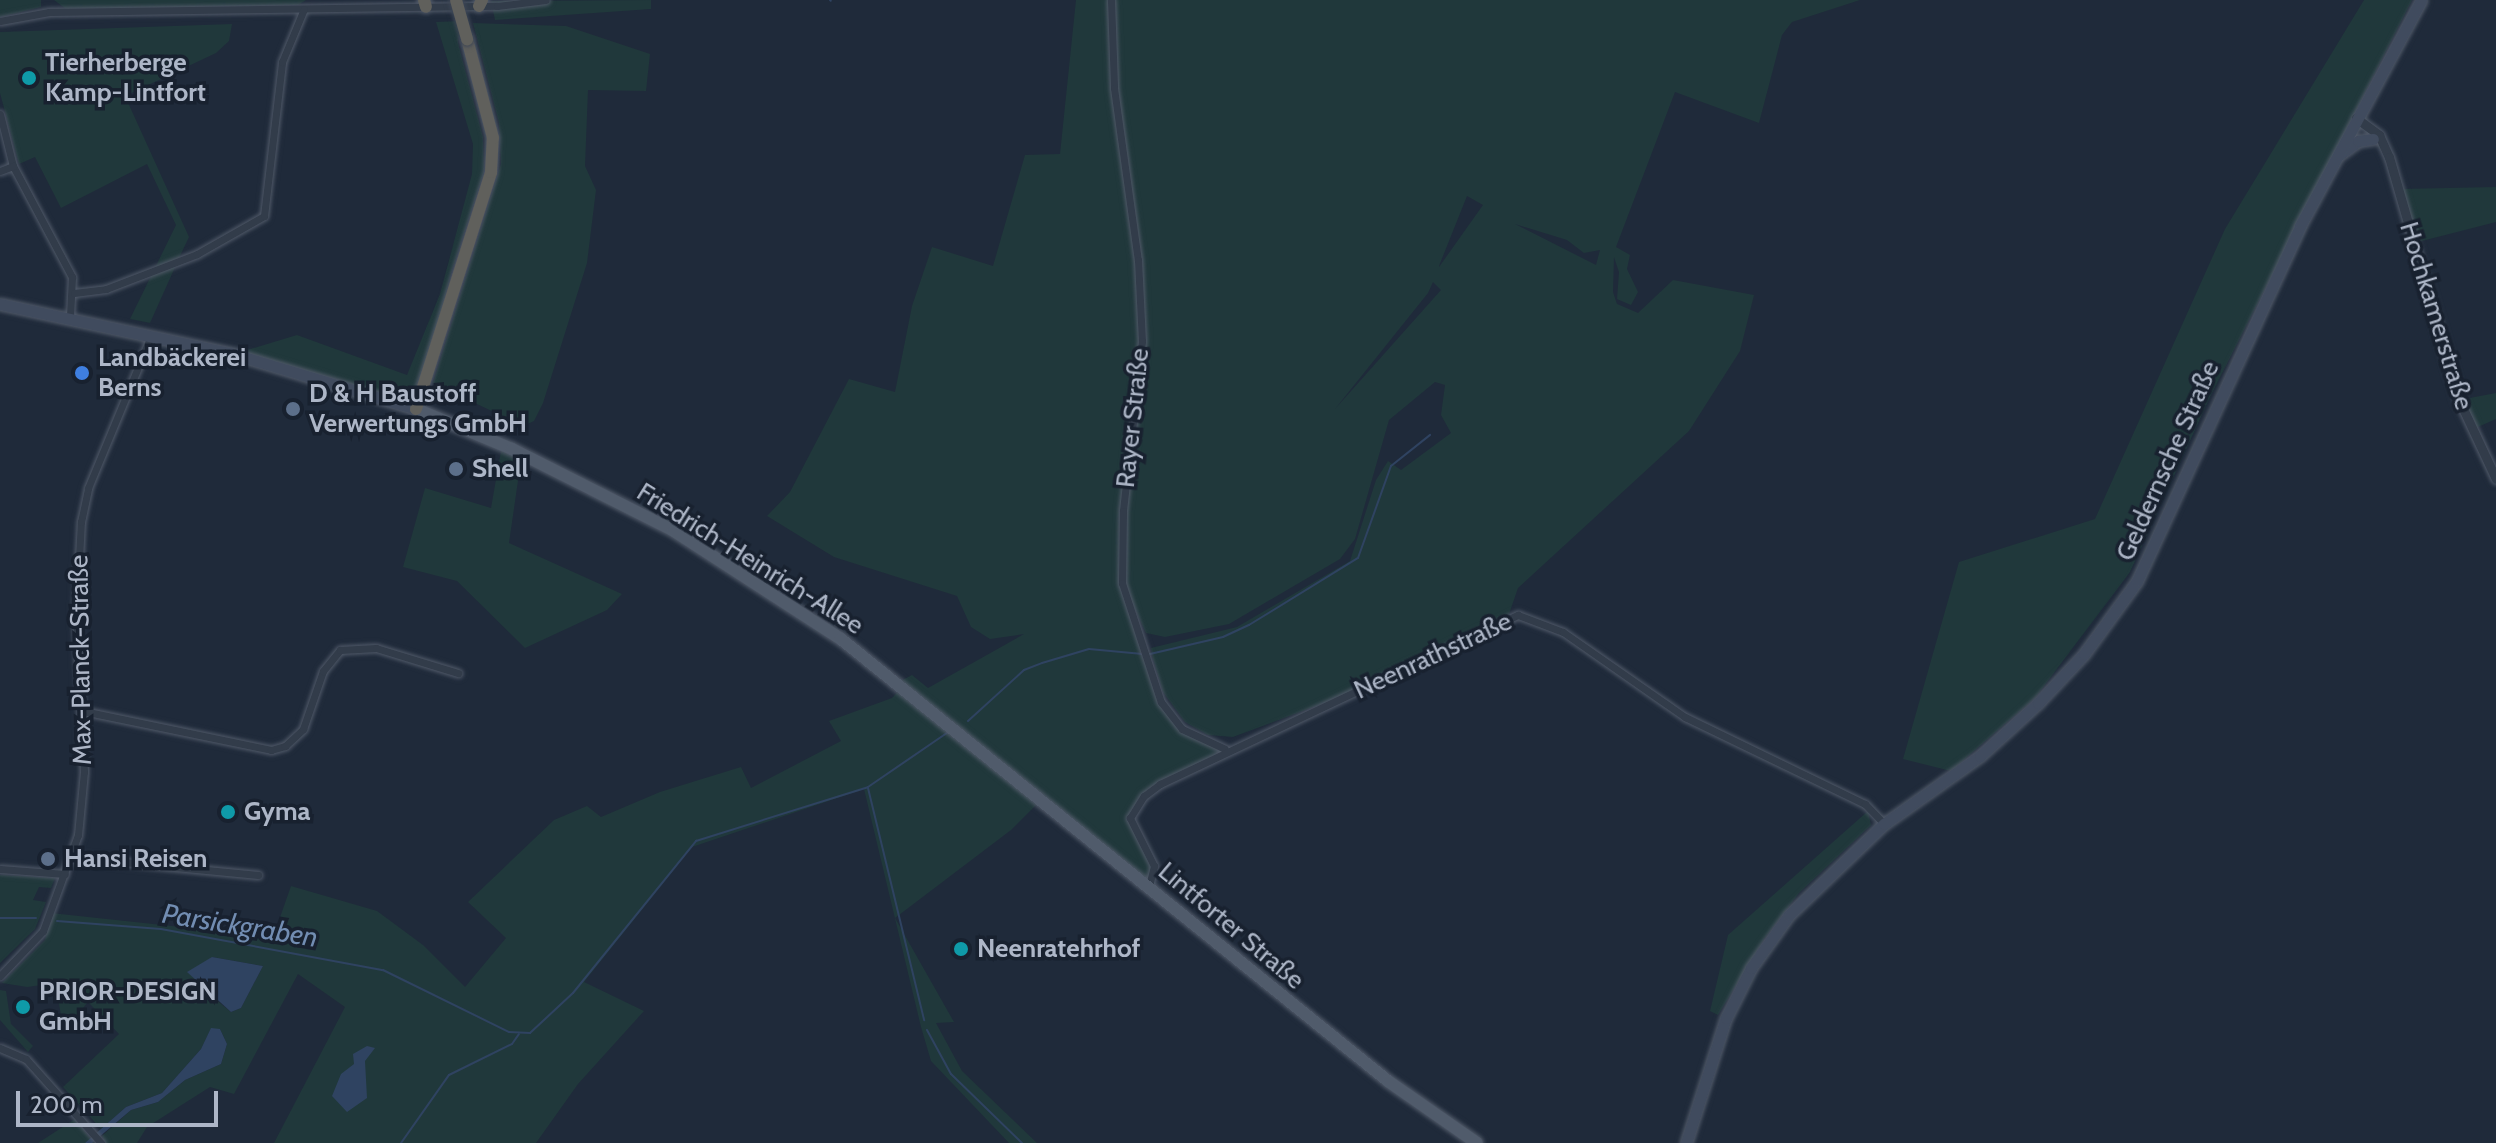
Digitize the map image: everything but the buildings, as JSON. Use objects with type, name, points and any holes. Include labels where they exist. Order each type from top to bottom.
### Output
[{"type":"highway","points":[[416,409],[493,156],[456,0]]},
{"type":"main road","name":"Geldernsche Straße","points":[[1686,1143],[1713,1048],[1751,968],[1789,915],[1884,824],[1980,756],[2038,703],[2084,654],[2137,581],[2333,161],[2421,0]]},
{"type":"main road","points":[[2333,161],[2351,145],[2373,139]]},
{"type":"main road","name":"Friedrich-Heinrich-Allee","points":[[0,304],[152,334],[317,377],[416,409],[512,449],[674,531],[841,639],[961,732]]},
{"type":"main road","name":"Lintforter Straße","points":[[961,732],[1376,1072],[1477,1143]]},
{"type":"street","points":[[46,0],[49,12]]},
{"type":"street","points":[[0,21],[49,12],[304,9],[546,0]]},
{"type":"street","name":"Rayer Straße","points":[[1111,0],[1114,88],[1138,260],[1142,341],[1120,566],[1149,660],[1172,718],[1225,749]]},
{"type":"street","points":[[74,293],[106,289],[197,254],[264,216],[282,62],[304,9]]},
{"type":"street","points":[[0,114],[13,166],[68,268],[74,293],[70,317]]},
{"type":"street","points":[[2354,121],[2386,149]]},
{"type":"street","name":"Hochkamerstraße","points":[[2354,121],[2379,135],[2386,149],[2459,400],[2496,479]]},
{"type":"street","points":[[0,171],[13,166]]},
{"type":"street","name":"Max-Planck-Straße","points":[[0,976],[37,941],[72,857],[82,813],[83,711],[76,616],[81,522],[88,488],[152,334]]},
{"type":"street","name":"Neenrathstraße","points":[[1149,886],[1154,866],[1131,826],[1132,810],[1170,778],[1225,749],[1254,741],[1512,617],[1528,615],[1563,632],[1685,717],[1865,804],[1884,824]]},
{"type":"street","points":[[83,711],[271,750],[285,746],[303,729],[323,671],[340,650],[376,648],[458,673]]},
{"type":"street","points":[[72,857],[258,875]]},
{"type":"street","points":[[0,869],[65,874]]},
{"type":"street","points":[[0,1041],[3,1049],[26,1059],[98,1139]]},
{"type":"green space","points":[[0,0],[41,0],[41,7],[0,17]]},
{"type":"green space","points":[[54,0],[306,0],[298,5],[66,9]]},
{"type":"green space","points":[[651,0],[651,9],[495,20],[491,1]]},
{"type":"green space","points":[[1076,0],[1860,0],[1792,22],[1782,35],[1759,123],[1675,92],[1616,247],[1630,255],[1627,269],[1638,292],[1631,305],[1617,299],[1619,272],[1614,257],[1613,292],[1617,304],[1638,313],[1673,280],[1754,295],[1740,351],[1689,431],[1518,588],[1508,617],[1332,700],[1233,737],[1208,735],[1185,722],[1163,692],[1151,648],[1237,627],[1350,561],[1376,480],[1388,461],[1401,470],[1451,433],[1441,415],[1445,385],[1435,382],[1389,420],[1355,539],[1340,559],[1229,624],[1165,637],[1146,633],[1127,592],[1161,703],[1182,729],[1225,749],[1144,796],[1130,818],[1154,866],[1149,886],[1042,799],[1011,830],[895,918],[954,1022],[936,1023],[962,1071],[1037,1143],[1009,1143],[931,1061],[921,1027],[864,789],[692,847],[584,982],[644,1011],[578,1084],[536,1143],[274,1143],[345,1007],[298,974],[234,1094],[210,1087],[147,1127],[137,1143],[105,1143],[102,1136],[131,1110],[158,1102],[185,1080],[221,1064],[227,1044],[220,1029],[211,1029],[201,1049],[162,1093],[126,1107],[101,1129],[63,1087],[119,1034],[88,1002],[64,1031],[55,983],[27,987],[2,983],[45,940],[51,913],[246,934],[271,943],[291,886],[377,911],[423,945],[465,987],[506,938],[468,902],[554,820],[587,806],[601,817],[660,792],[741,767],[751,788],[841,741],[829,721],[892,698],[903,686],[899,682],[912,675],[928,688],[1024,634],[990,639],[971,627],[957,596],[834,557],[767,516],[790,492],[849,379],[895,392],[912,306],[932,247],[993,266],[1025,155],[1060,154]],"holes":[[[1467,196],[1483,205],[1439,267]],[[1515,224],[1567,240],[1584,253],[1600,250],[1596,265]],[[1433,282],[1441,290],[1335,409],[1428,293]],[[212,957],[263,966],[241,1008],[231,1012],[194,982]]]},
{"type":"green space","points":[[2364,0],[2412,0],[2210,397],[2130,572],[2035,698],[1951,771],[1903,759],[1959,562],[2095,519],[2225,229]]},
{"type":"green space","points":[[461,21],[458,43],[483,137],[484,172],[451,273],[416,409],[234,354],[297,335],[407,375],[440,294],[472,174],[473,144],[436,22]]},
{"type":"green space","points":[[473,23],[566,26],[650,54],[646,91],[588,90],[585,166],[596,190],[587,263],[543,403],[534,421],[523,426],[433,383],[501,164],[499,123]]},
{"type":"green space","points":[[232,24],[229,41],[216,53],[125,96],[189,237],[179,258],[155,268],[176,225],[147,164],[61,208],[35,157],[19,164],[0,93],[0,32]]},
{"type":"green space","points":[[2496,187],[2496,222],[2414,243],[2400,189]]},
{"type":"green space","points":[[176,265],[150,323],[130,319],[152,274]]},
{"type":"green space","points":[[2496,393],[2496,419],[2471,430],[2459,400]]},
{"type":"green space","points":[[502,445],[522,453],[509,543],[622,594],[607,610],[525,648],[457,581],[403,567],[425,488],[491,508]]},
{"type":"green space","points":[[1868,811],[1871,825],[1799,893],[1764,939],[1718,1015],[1710,1011],[1728,935]]},
{"type":"green space","points":[[0,875],[55,878],[51,888],[39,887],[33,900],[46,902],[35,929],[0,963]]},
{"type":"green space","points":[[0,990],[6,991],[11,1024],[33,1046],[28,1052],[0,1020]]},
{"type":"green space","points":[[75,1119],[94,1143],[38,1143]]},
{"type":"water","points":[[212,957],[263,966],[241,1008],[231,1012],[187,972]]},
{"type":"water","points":[[211,1028],[220,1029],[227,1044],[221,1064],[185,1080],[158,1102],[131,1110],[92,1143],[85,1143],[126,1107],[162,1093],[201,1049]]},
{"type":"water","points":[[367,1046],[375,1048],[365,1061],[367,1098],[347,1112],[332,1096],[341,1074],[354,1064],[353,1054]]},
{"type":"waterway","points":[[1150,654],[1223,637],[1249,625],[1358,558],[1391,466],[1430,435]]},
{"type":"waterway","points":[[968,721],[1024,670],[1042,663],[1089,649],[1143,654]]},
{"type":"waterway","points":[[57,921],[161,929],[383,970],[509,1032],[530,1033],[573,993],[696,841],[868,787],[947,733]]},
{"type":"waterway","points":[[868,788],[924,1020]]},
{"type":"waterway","name":"Parsickgraben","points":[[0,918],[36,918]]},
{"type":"waterway","points":[[927,1030],[951,1074],[1022,1143]]},
{"type":"waterway","points":[[401,1143],[449,1075],[512,1044],[519,1034]]},
{"type":"place","name":"Tierherberge Kamp-Lintfort","points":[[29,78]]},
{"type":"place","name":"Landbäckerei Berns","points":[[82,373]]},
{"type":"place","name":"D & H Baustoff Verwertungs GmbH","points":[[293,409]]},
{"type":"place","name":"Shell","points":[[456,469]]},
{"type":"place","name":"Gyma","points":[[228,812]]},
{"type":"place","name":"Hansi Reisen","points":[[48,859]]},
{"type":"place","name":"Neenratehrhof","points":[[961,949]]},
{"type":"place","name":"PRIOR-DESIGN GmbH","points":[[23,1007]]}]
